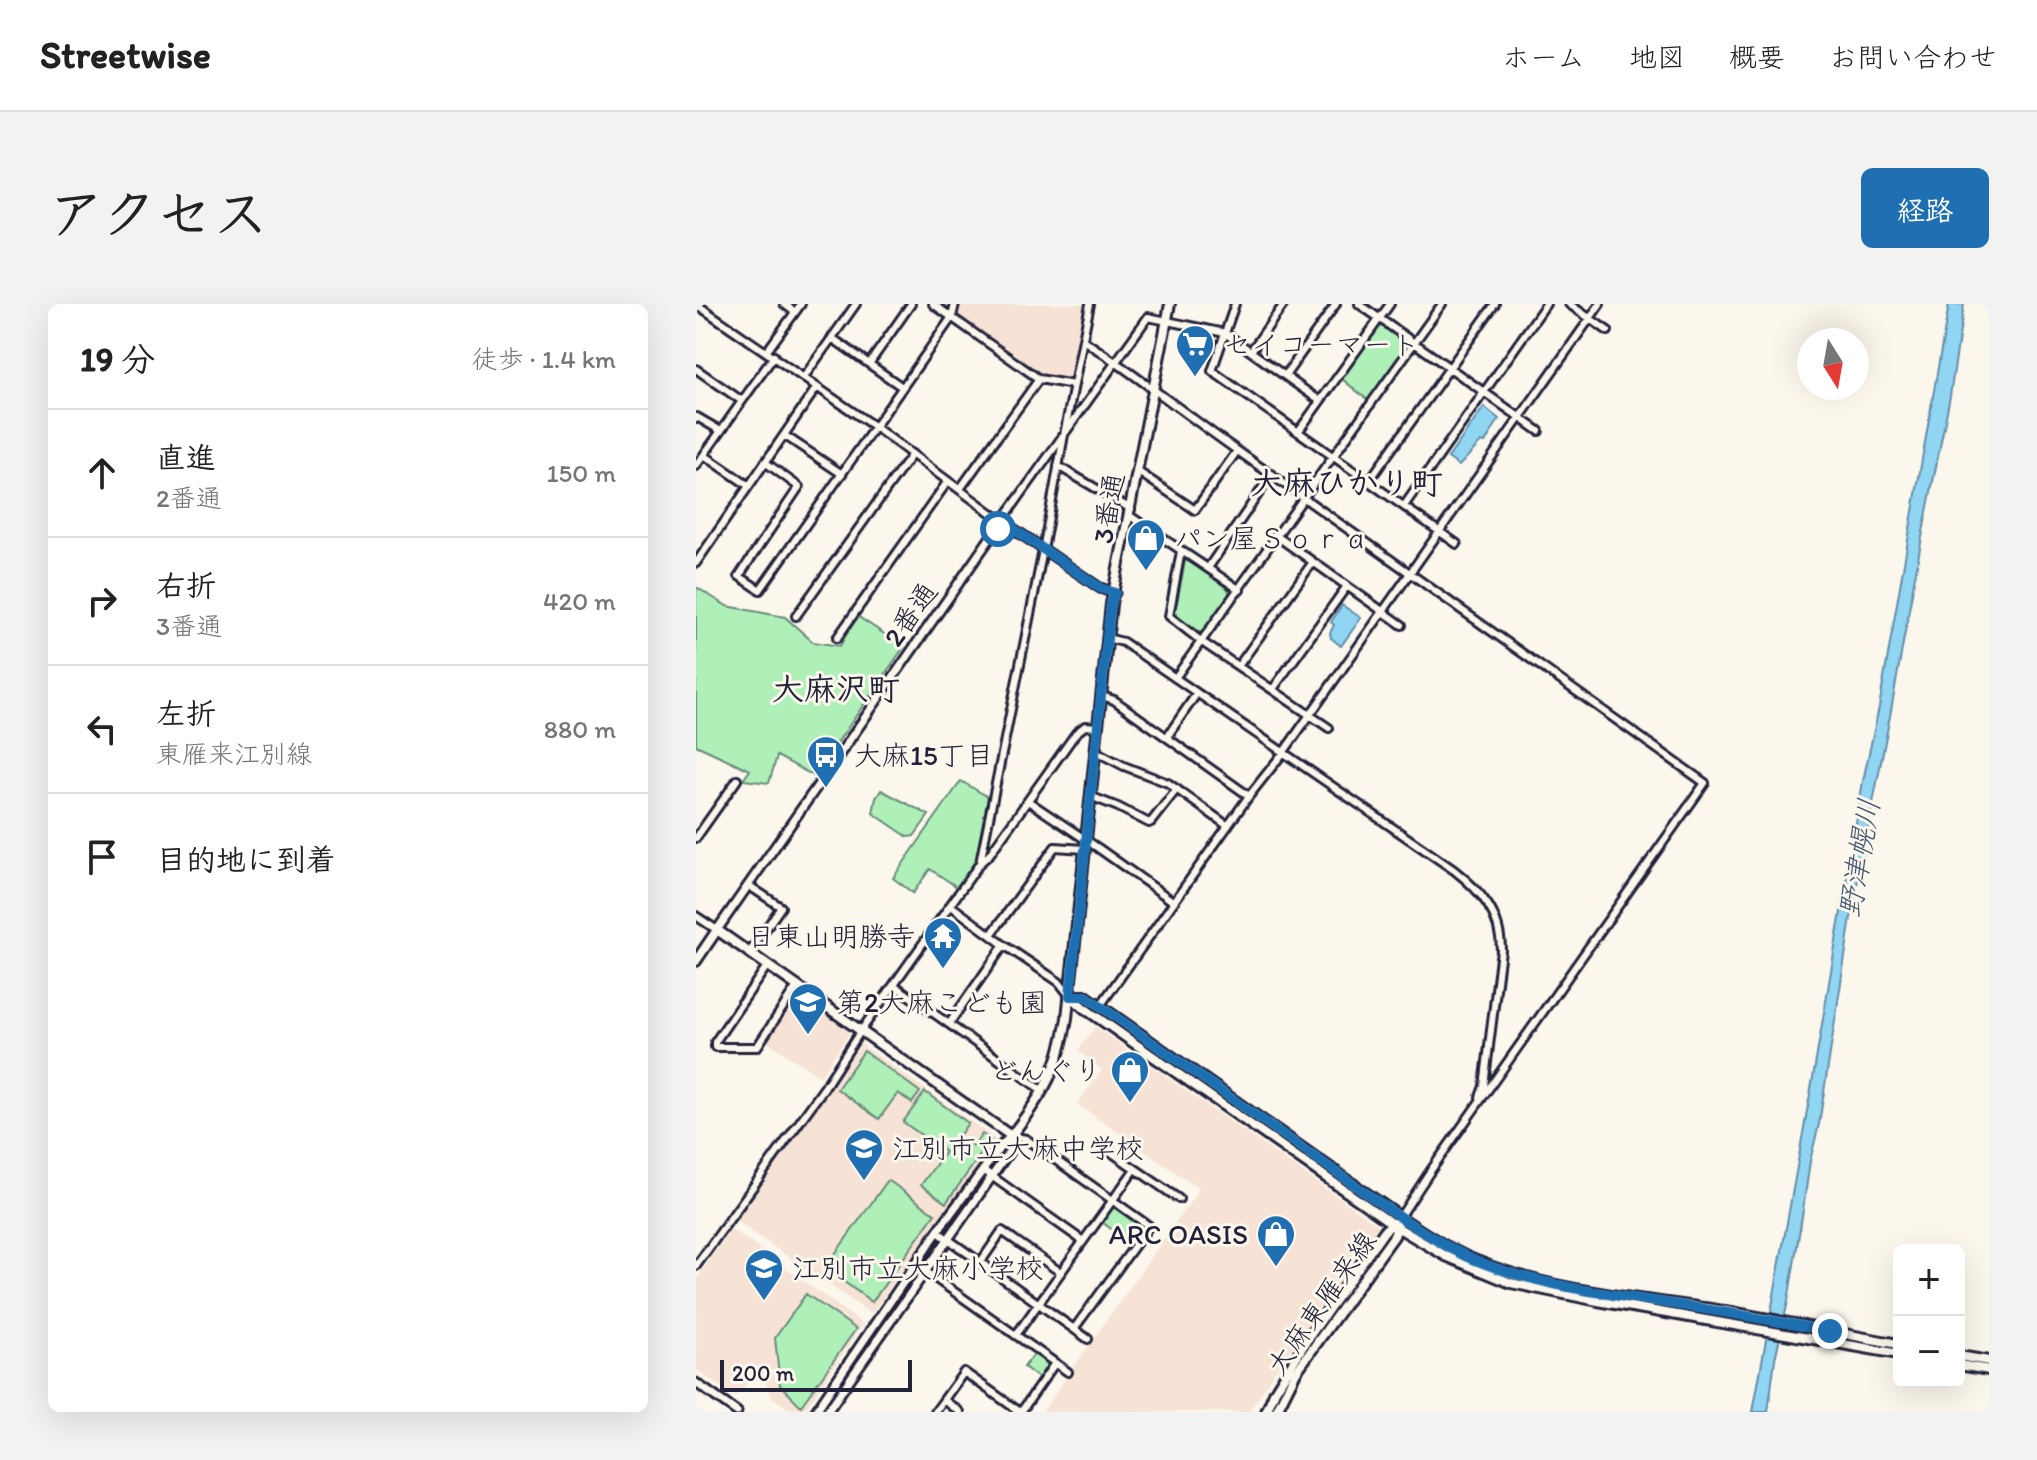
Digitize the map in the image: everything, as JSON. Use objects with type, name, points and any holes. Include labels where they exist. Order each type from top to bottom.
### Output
[{"type":"main road","name":"3番通","points":[[1011,1136],[1043,1091],[1061,1050],[1070,996],[1111,604],[1170,304]]},
{"type":"main road","points":[[717,930],[1011,1136]]},
{"type":"main road","name":"2番通","points":[[696,961],[717,930]]},
{"type":"main road","points":[[1070,996],[1086,996],[1400,1217],[1472,1259],[1514,1274],[1587,1290],[1893,1343]]},
{"type":"main road","points":[[1070,996],[1395,1225],[1446,1256],[1511,1283],[1893,1353]]},
{"type":"main road","name":"大麻東雁来線","points":[[1276,1412],[1296,1372],[1394,1236],[1400,1217]]},
{"type":"main road","name":"大麻東雁来線","points":[[1266,1412],[1275,1391],[1308,1338],[1385,1230],[1395,1225]]},
{"type":"main road","points":[[1965,1357],[1989,1361]]},
{"type":"main road","points":[[1965,1366],[1989,1370]]},
{"type":"street","points":[[784,304],[795,312]]},
{"type":"street","points":[[696,466],[742,401],[801,304]]},
{"type":"street","points":[[804,377],[856,304]]},
{"type":"street","points":[[869,364],[911,304]]},
{"type":"street","points":[[933,304],[1039,379],[1074,385]]},
{"type":"street","points":[[765,462],[799,487],[739,576],[760,590],[952,317],[955,304]]},
{"type":"street","points":[[980,863],[1090,304]]},
{"type":"street","points":[[1235,304],[1212,371],[1457,544]]},
{"type":"street","points":[[1251,351],[1284,304]]},
{"type":"street","points":[[1285,376],[1336,304]]},
{"type":"street","points":[[1359,304],[1539,431]]},
{"type":"street","points":[[1298,432],[1390,304]]},
{"type":"street","points":[[1175,678],[1442,304]]},
{"type":"street","points":[[1369,481],[1495,304]]},
{"type":"street","points":[[1404,506],[1546,304]]},
{"type":"street","points":[[1569,304],[1608,331]]},
{"type":"street","points":[[1100,1006],[1600,304]]},
{"type":"street","points":[[699,305],[875,427],[1043,550],[1100,588],[1115,593]]},
{"type":"street","points":[[1002,521],[1148,317],[1225,333],[1320,401]]},
{"type":"street","points":[[832,338],[902,387]]},
{"type":"street","points":[[1083,340],[1705,783],[1400,1217]]},
{"type":"street","points":[[696,369],[742,401]]},
{"type":"street","points":[[960,489],[1039,379]]},
{"type":"street","points":[[696,563],[817,387]]},
{"type":"street","points":[[696,419],[721,431]]},
{"type":"street","points":[[784,435],[842,474]]},
{"type":"street","points":[[1137,471],[1195,510],[1237,451]]},
{"type":"street","points":[[796,616],[912,454]]},
{"type":"street","points":[[704,455],[749,486]]},
{"type":"street","points":[[1058,466],[1240,590]]},
{"type":"street","points":[[1208,568],[1272,474]]},
{"type":"street","points":[[837,638],[948,481]]},
{"type":"street","name":"2番通","points":[[717,930],[1002,521]]},
{"type":"street","points":[[1278,537],[1402,625]]},
{"type":"street","points":[[1181,551],[1169,616],[1329,728]]},
{"type":"street","points":[[1239,665],[1313,562]]},
{"type":"street","points":[[1273,689],[1347,586]]},
{"type":"street","points":[[1107,638],[1123,642],[1482,894],[1499,927],[1501,950],[1484,1086],[1475,1109]]},
{"type":"street","points":[[1167,737],[1197,693]]},
{"type":"street","points":[[1102,696],[1114,700],[1249,796]]},
{"type":"street","points":[[696,1266],[950,905],[1076,733],[1085,726],[1098,727]]},
{"type":"street","points":[[1095,751],[1168,783],[1228,826]]},
{"type":"street","points":[[696,838],[737,780]]},
{"type":"street","points":[[1090,796],[1149,823],[1177,789]]},
{"type":"street","points":[[1028,801],[1085,844],[1174,902]]},
{"type":"street","points":[[991,935],[1055,847],[1085,844]]},
{"type":"street","points":[[748,885],[781,907],[749,954]]},
{"type":"street","points":[[950,905],[1059,982],[1070,996]]},
{"type":"street","points":[[696,916],[717,930]]},
{"type":"street","points":[[949,1024],[1004,945]]},
{"type":"street","points":[[767,966],[715,1042],[715,1047],[757,1047],[797,986]]},
{"type":"street","points":[[894,985],[1043,1091]]},
{"type":"street","points":[[1011,1136],[1026,1139],[1149,1226],[1074,1329]]},
{"type":"street","name":"3番通","points":[[815,1412],[915,1264],[1011,1136]]},
{"type":"street","name":"3番通","points":[[831,1410],[1009,1152],[1011,1136]]},
{"type":"street","points":[[1108,1150],[1179,1199]]},
{"type":"street","points":[[1016,1335],[1135,1169]]},
{"type":"street","points":[[983,1170],[1083,1241]]},
{"type":"street","points":[[980,1263],[1002,1231],[1060,1272]]},
{"type":"street","points":[[938,1232],[1088,1339]]},
{"type":"street","points":[[915,1264],[1068,1372]]},
{"type":"street","points":[[935,1412],[964,1372],[1020,1412],[1055,1363]]},
{"type":"street","points":[[696,1383],[737,1412]]},
{"type":"street","points":[[944,1400],[960,1412]]},
{"type":"shaded area","points":[[959,304],[1088,304],[1072,382],[1046,377],[958,319]]},
{"type":"shaded area","name":"第2大麻こども園","points":[[797,994],[850,1032],[820,1077],[766,1041]]},
{"type":"shaded area","points":[[1095,1027],[1382,1228],[1278,1367],[1249,1412],[1042,1412],[1199,1189],[1077,1104],[1102,1070],[1078,1050]]},
{"type":"shaded area","name":"江別市立大麻中学校","points":[[861,1044],[994,1138],[994,1144],[871,1314],[735,1220]]},
{"type":"shaded area","name":"江別市立大麻小学校","points":[[731,1229],[863,1324],[803,1412],[793,1412],[772,1397],[759,1370],[735,1397],[696,1370],[696,1280]]},
{"type":"green space","points":[[1380,326],[1386,326],[1408,344],[1369,401],[1342,379]]},
{"type":"green space","points":[[1185,561],[1228,589],[1230,596],[1206,632],[1201,633],[1175,613]]},
{"type":"green space","points":[[696,587],[727,606],[785,617],[813,642],[840,646],[857,616],[904,647],[814,776],[777,756],[769,783],[743,780],[750,770],[696,745]]},
{"type":"green space","points":[[961,781],[988,797],[977,860],[957,887],[930,869],[913,893],[893,878]]},
{"type":"green space","points":[[881,790],[929,815],[914,836],[908,837],[873,813]]},
{"type":"green space","points":[[864,1051],[920,1092],[912,1103],[898,1093],[879,1119],[837,1089]]},
{"type":"green space","points":[[925,1092],[968,1123],[959,1136],[973,1146],[982,1134],[991,1140],[946,1203],[921,1185],[945,1152],[903,1122]]},
{"type":"green space","points":[[888,1180],[935,1214],[872,1302],[825,1268]]},
{"type":"green space","points":[[1113,1205],[1137,1222],[1132,1229],[1139,1233],[1131,1244],[1102,1222]]},
{"type":"green space","points":[[806,1294],[856,1329],[801,1406],[780,1385],[775,1338]]},
{"type":"green space","points":[[1035,1353],[1047,1362],[1048,1368],[1040,1379],[1024,1367]]},
{"type":"water","name":"野津幌川","points":[[1949,304],[1964,304],[1950,396],[1853,905],[1819,1124],[1810,1161],[1768,1412],[1753,1412],[1863,781],[1879,707]]},
{"type":"water","points":[[1484,407],[1499,419],[1485,443],[1481,442],[1459,466],[1448,458]]},
{"type":"water","points":[[1342,605],[1361,618],[1341,646],[1331,638],[1330,633],[1334,625],[1331,622]]},
{"type":"place","name":"セイコーマート","points":[[1195,378]]},
{"type":"place","name":"パン屋Ｓｏｒａ","points":[[1146,572]]},
{"type":"place","name":"大麻15丁目","points":[[826,789]]},
{"type":"place","name":"日東山明勝寺","points":[[943,970]]},
{"type":"place","name":"第2大麻こども園","points":[[808,1036]]},
{"type":"place","name":"どんぐり","points":[[1130,1104]]},
{"type":"place","name":"江別市立大麻中学校","points":[[864,1182]]},
{"type":"place","name":"ARC OASIS","points":[[1276,1268]]},
{"type":"place","name":"江別市立大麻小学校","points":[[764,1302]]},
{"type":"district","name":"大麻ひかり町","points":[[1347,483]]},
{"type":"district","name":"大麻沢町","points":[[836,689]]},
{"type":"route","points":[[998,529],[1002,521],[1100,588],[1115,593],[1107,638],[1070,996],[1086,996],[1400,1217],[1472,1259],[1541,1281],[1830,1331]]}]
